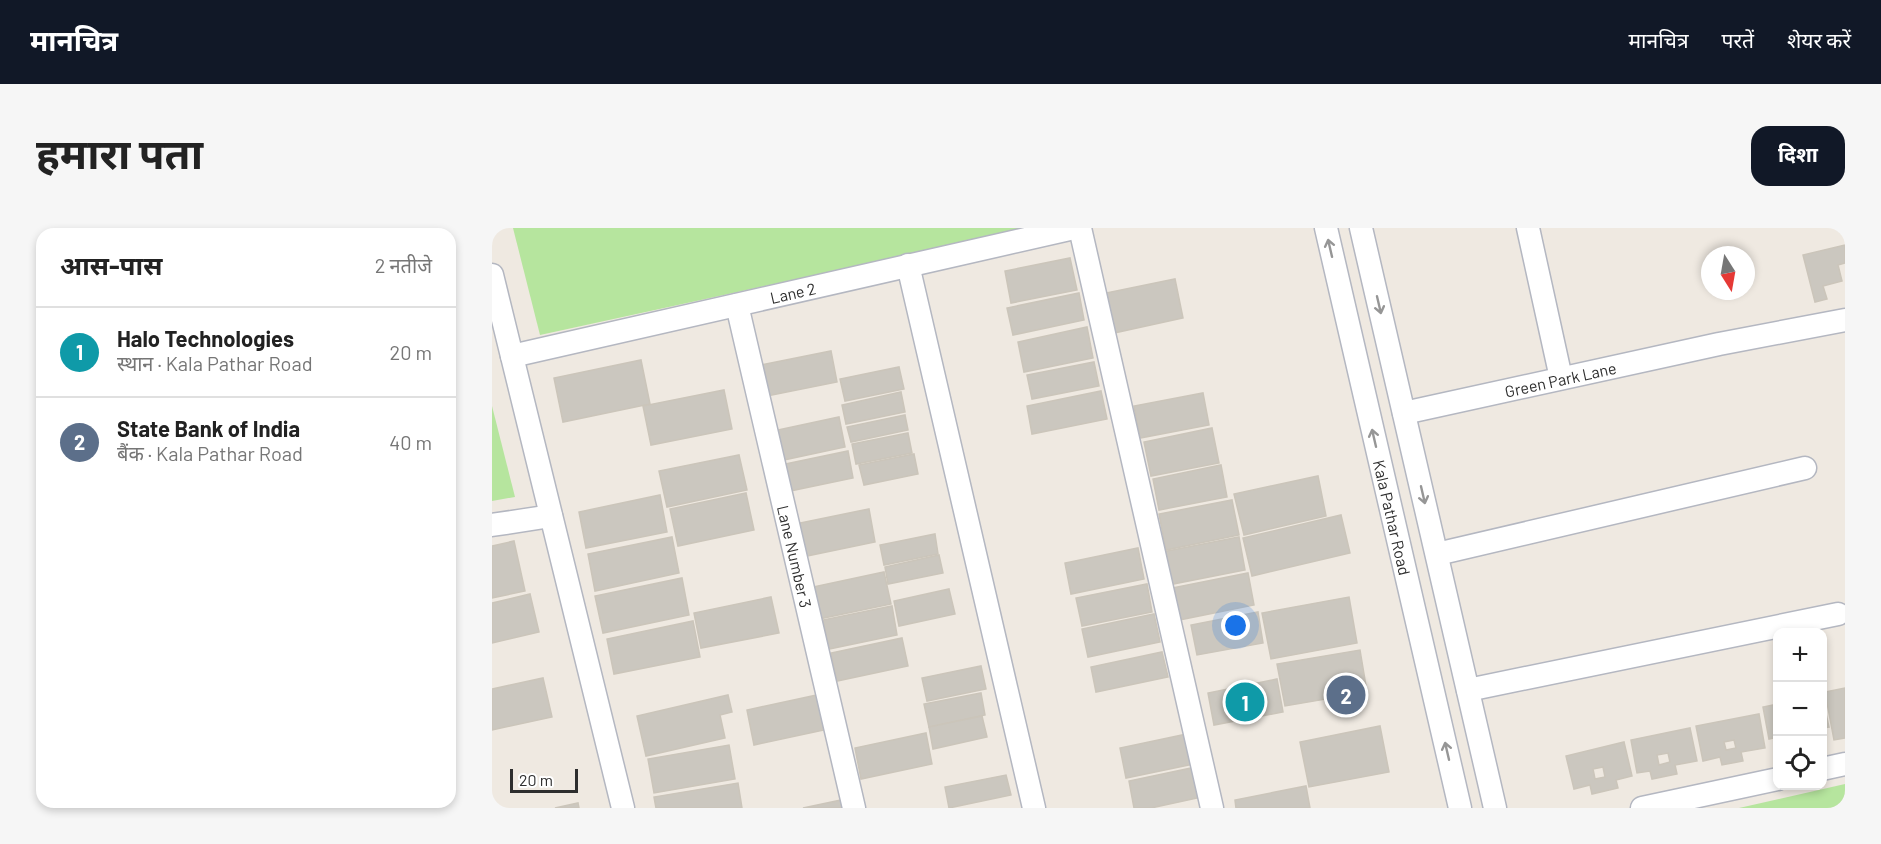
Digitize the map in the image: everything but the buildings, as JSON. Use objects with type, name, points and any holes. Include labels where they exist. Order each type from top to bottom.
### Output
[{"type":"street","name":"Lane 2","points":[[512,356],[1074,228]]},
{"type":"street","points":[[1080,228],[1212,808]]},
{"type":"street","name":"Kala Pathar Road","points":[[1326,228],[1460,808]]},
{"type":"street","points":[[1361,228],[1495,808]]},
{"type":"street","points":[[1531,228],[1561,378]]},
{"type":"street","points":[[908,266],[1034,808]]},
{"type":"street","points":[[492,275],[623,808]]},
{"type":"street","name":"Lane Number 3","points":[[736,305],[854,808]]},
{"type":"street","name":"Green Park Lane","points":[[1404,413],[1719,344],[1845,320]]},
{"type":"street","points":[[1437,554],[1805,468]]},
{"type":"street","points":[[492,525],[551,516]]},
{"type":"street","points":[[1468,690],[1838,614]]},
{"type":"street","points":[[1827,768],[1845,764]]},
{"type":"street","points":[[1642,808],[1773,780]]},
{"type":"green space","points":[[513,228],[1032,228],[540,335]]},
{"type":"green space","points":[[492,406],[515,497],[492,501]]},
{"type":"green space","points":[[1845,784],[1845,808],[1739,808],[1827,790],[1827,788]]},
{"type":"place","name":"State Bank of India","points":[[1346,695]]},
{"type":"place","name":"Halo Technologies","points":[[1245,702]]}]
